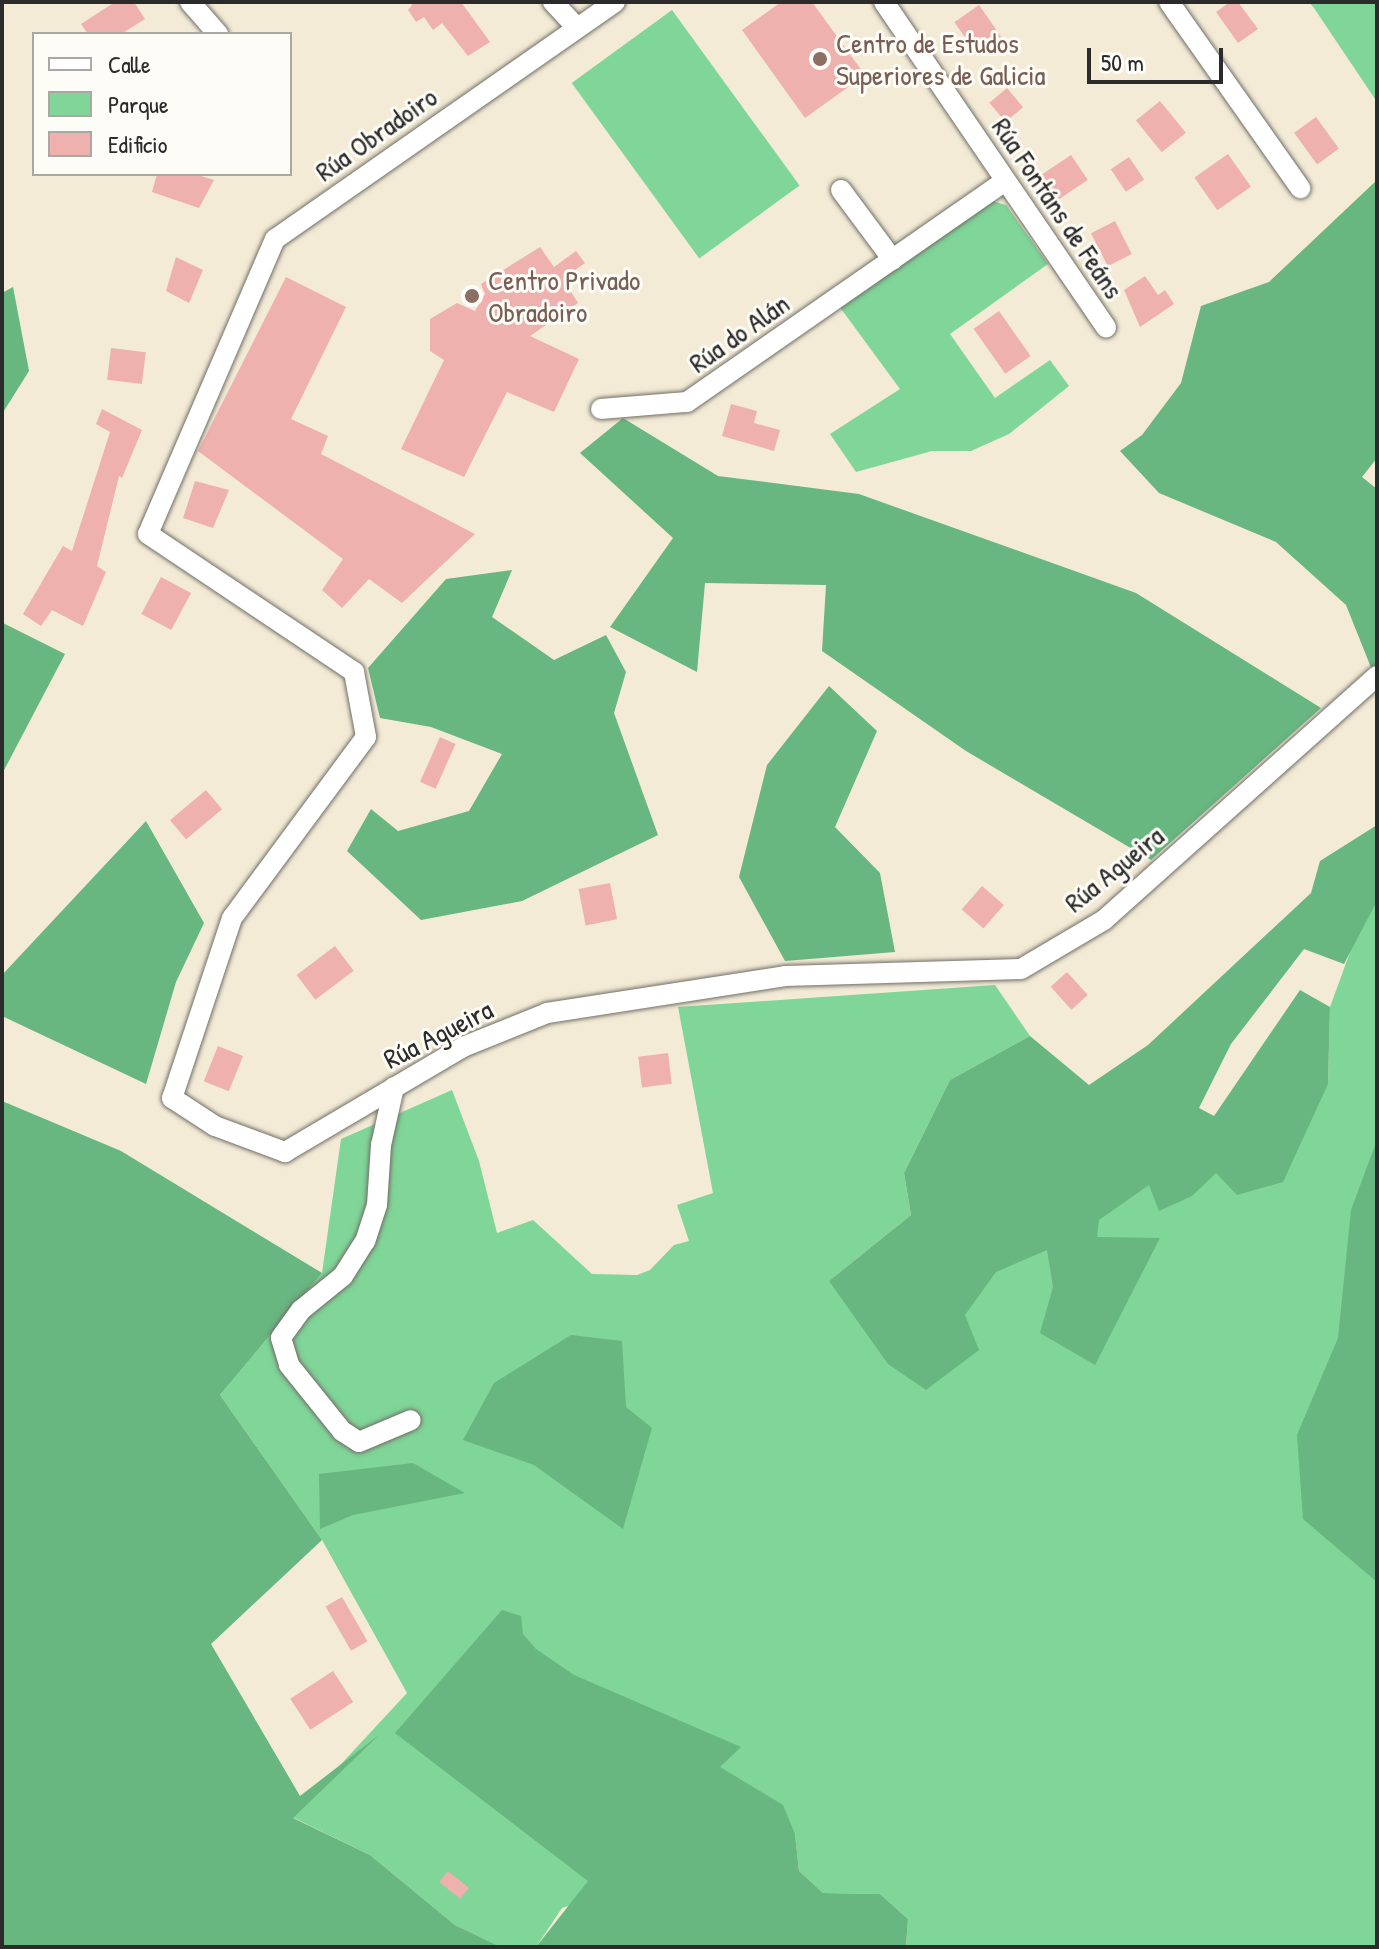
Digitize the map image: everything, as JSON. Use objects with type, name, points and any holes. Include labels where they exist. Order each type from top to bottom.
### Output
[{"type":"street","points":[[190,2],[216,32]]},
{"type":"street","points":[[553,2],[577,28]]},
{"type":"street","name":"Rúa Obradoiro","points":[[148,534],[275,239],[615,2]]},
{"type":"street","name":"Rúa Fontáns de Feáns","points":[[884,2],[1106,328]]},
{"type":"street","points":[[1169,2],[1300,188]]},
{"type":"street","name":"Rúa do Alán","points":[[601,409],[687,402],[1005,181]]},
{"type":"street","points":[[841,190],[893,260]]},
{"type":"street","name":"Rúa Agueira","points":[[148,534],[354,672],[366,737],[232,918],[172,1098],[215,1126],[285,1152],[463,1047],[547,1013],[785,976],[1021,969],[1104,920],[1377,676]]},
{"type":"street","points":[[394,1087],[381,1145],[377,1205],[365,1241],[343,1276],[301,1310],[281,1338],[289,1365],[342,1431],[359,1442],[411,1420]]},
{"type":"green space","points":[[1309,2],[1377,2],[1377,102],[1314,8]]},
{"type":"green space","points":[[672,10],[800,186],[699,258],[572,83]]},
{"type":"green space","points":[[1377,180],[1377,458],[1362,477],[1377,489],[1377,666],[1372,670],[1346,605],[1276,542],[1159,493],[1120,451],[1142,435],[1181,383],[1201,306],[1269,282]]},
{"type":"green space","points":[[992,201],[1006,205],[1048,264],[950,334],[995,398],[1050,360],[1069,386],[1009,434],[971,451],[932,451],[856,472],[830,434],[900,389],[839,306]]},
{"type":"green space","points":[[13,287],[29,371],[2,414],[2,293]]},
{"type":"green space","points":[[623,418],[718,476],[859,494],[1136,593],[1321,708],[1151,860],[966,751],[822,651],[826,585],[705,583],[697,672],[610,627],[673,538],[580,453]]},
{"type":"green space","points":[[512,570],[492,617],[554,660],[606,635],[626,672],[614,713],[658,835],[522,901],[421,920],[347,851],[371,809],[398,831],[469,811],[502,754],[431,727],[380,718],[368,668],[446,579]]},
{"type":"green space","points":[[2,625],[65,654],[2,774]]},
{"type":"green space","points":[[829,686],[877,731],[835,827],[880,873],[895,952],[785,961],[739,877],[767,765]]},
{"type":"green space","points":[[146,821],[204,923],[176,982],[146,1084],[2,1016],[2,975]]},
{"type":"green space","points":[[1377,825],[1377,901],[1344,964],[1304,949],[1231,1044],[1199,1108],[1214,1116],[1300,990],[1330,1007],[1328,1084],[1283,1182],[1237,1195],[1216,1173],[1192,1196],[1159,1211],[1149,1185],[1099,1220],[1097,1237],[1160,1238],[1095,1365],[1040,1333],[1053,1287],[1047,1250],[996,1272],[965,1315],[979,1350],[926,1390],[888,1364],[829,1281],[911,1215],[904,1173],[950,1080],[1030,1036],[1089,1085],[1148,1045],[1311,893],[1320,861]]},
{"type":"green space","points":[[1377,901],[1377,1947],[906,1947],[908,1919],[880,1894],[823,1893],[799,1871],[795,1834],[562,1908],[536,1947],[501,1947],[455,1925],[370,1855],[292,1817],[407,1693],[322,1540],[220,1395],[322,1273],[341,1139],[452,1090],[479,1161],[497,1233],[533,1220],[592,1274],[637,1275],[650,1270],[674,1245],[689,1241],[677,1205],[713,1193],[678,1007],[995,985],[1030,1036],[950,1080],[904,1173],[911,1215],[829,1281],[996,1271],[1328,1084],[1330,1007],[1360,925]]},
{"type":"green space","points":[[2,1101],[121,1151],[322,1273],[220,1395],[322,1540],[211,1644],[300,1796],[379,1735],[293,1818],[370,1855],[455,1925],[501,1947],[2,1947]]},
{"type":"green space","points":[[1377,1140],[1377,1582],[1303,1519],[1297,1435],[1338,1338],[1351,1210]]},
{"type":"green space","points":[[571,1335],[622,1341],[626,1407],[652,1428],[623,1529],[534,1465],[463,1440],[494,1383]]},
{"type":"green space","points":[[413,1463],[465,1493],[353,1515],[320,1529],[319,1474]]},
{"type":"green space","points":[[502,1610],[521,1616],[523,1634],[536,1649],[574,1675],[741,1747],[720,1767],[783,1805],[795,1834],[799,1871],[823,1893],[880,1894],[908,1919],[906,1947],[536,1947],[588,1881],[395,1733]]},
{"type":"building","points":[[115,2],[134,2],[145,19],[124,32],[87,32],[81,24]]},
{"type":"building","points":[[414,2],[461,2],[490,42],[468,56],[442,23],[433,30],[424,17],[416,22],[408,10]]},
{"type":"building","points":[[781,2],[812,2],[865,75],[805,118],[742,30]]},
{"type":"building","points":[[1230,2],[1238,2],[1258,29],[1238,43],[1216,12]]},
{"type":"building","points":[[979,5],[1003,39],[979,57],[954,22]]},
{"type":"building","points":[[1007,88],[1023,107],[1005,122],[989,103]]},
{"type":"building","points":[[1160,101],[1186,133],[1162,152],[1136,121]]},
{"type":"building","points":[[1316,117],[1339,149],[1317,164],[1294,133]]},
{"type":"building","points":[[1228,154],[1251,187],[1217,210],[1194,178]]},
{"type":"building","points":[[1071,155],[1088,180],[1055,202],[1038,177]]},
{"type":"building","points":[[1129,157],[1144,179],[1126,192],[1111,169]]},
{"type":"building","points":[[156,176],[201,176],[214,180],[199,208],[152,192]]},
{"type":"building","points":[[1115,221],[1132,254],[1108,266],[1091,233]]},
{"type":"building","points":[[540,247],[554,267],[576,251],[585,263],[563,279],[578,303],[530,336],[579,359],[554,412],[507,392],[464,477],[401,449],[444,360],[430,351],[430,319],[457,303],[475,311],[485,294],[481,284]]},
{"type":"building","points":[[176,257],[203,270],[189,303],[166,291]]},
{"type":"building","points":[[1145,276],[1158,295],[1165,290],[1174,304],[1140,327],[1124,290]]},
{"type":"building","points":[[286,277],[346,307],[291,419],[328,436],[321,454],[475,534],[402,603],[369,579],[342,608],[322,590],[343,559],[198,451]]},
{"type":"building","points":[[999,311],[1031,356],[1005,374],[974,329]]},
{"type":"building","points":[[111,348],[146,352],[142,384],[107,380]]},
{"type":"building","points":[[731,404],[757,411],[754,423],[780,430],[774,451],[722,436]]},
{"type":"building","points":[[102,409],[142,430],[122,478],[119,476],[97,566],[106,572],[83,626],[52,610],[41,626],[23,614],[63,546],[72,551],[110,432],[96,424]]},
{"type":"building","points":[[195,481],[229,490],[213,528],[183,518]]},
{"type":"building","points":[[161,577],[191,593],[171,630],[141,614]]},
{"type":"building","points":[[440,737],[456,744],[436,789],[420,782]]},
{"type":"building","points":[[206,790],[222,809],[186,839],[170,820]]},
{"type":"building","points":[[610,883],[617,919],[586,925],[579,889]]},
{"type":"building","points":[[982,886],[1004,905],[984,928],[962,909]]},
{"type":"building","points":[[335,946],[354,971],[315,1000],[297,975]]},
{"type":"building","points":[[1067,972],[1088,995],[1071,1010],[1051,987]]},
{"type":"building","points":[[218,1046],[243,1056],[229,1091],[204,1081]]},
{"type":"building","points":[[668,1053],[672,1084],[642,1087],[638,1057]]},
{"type":"building","points":[[342,1597],[368,1641],[351,1651],[326,1606]]},
{"type":"building","points":[[333,1671],[353,1702],[310,1730],[290,1699]]},
{"type":"building","points":[[448,1871],[469,1888],[460,1899],[439,1882]]},
{"type":"place","name":"Centro de Estudos Superiores de Galicia","points":[[820,59]]},
{"type":"place","name":"Centro Privado Obradoiro","points":[[472,296]]}]
